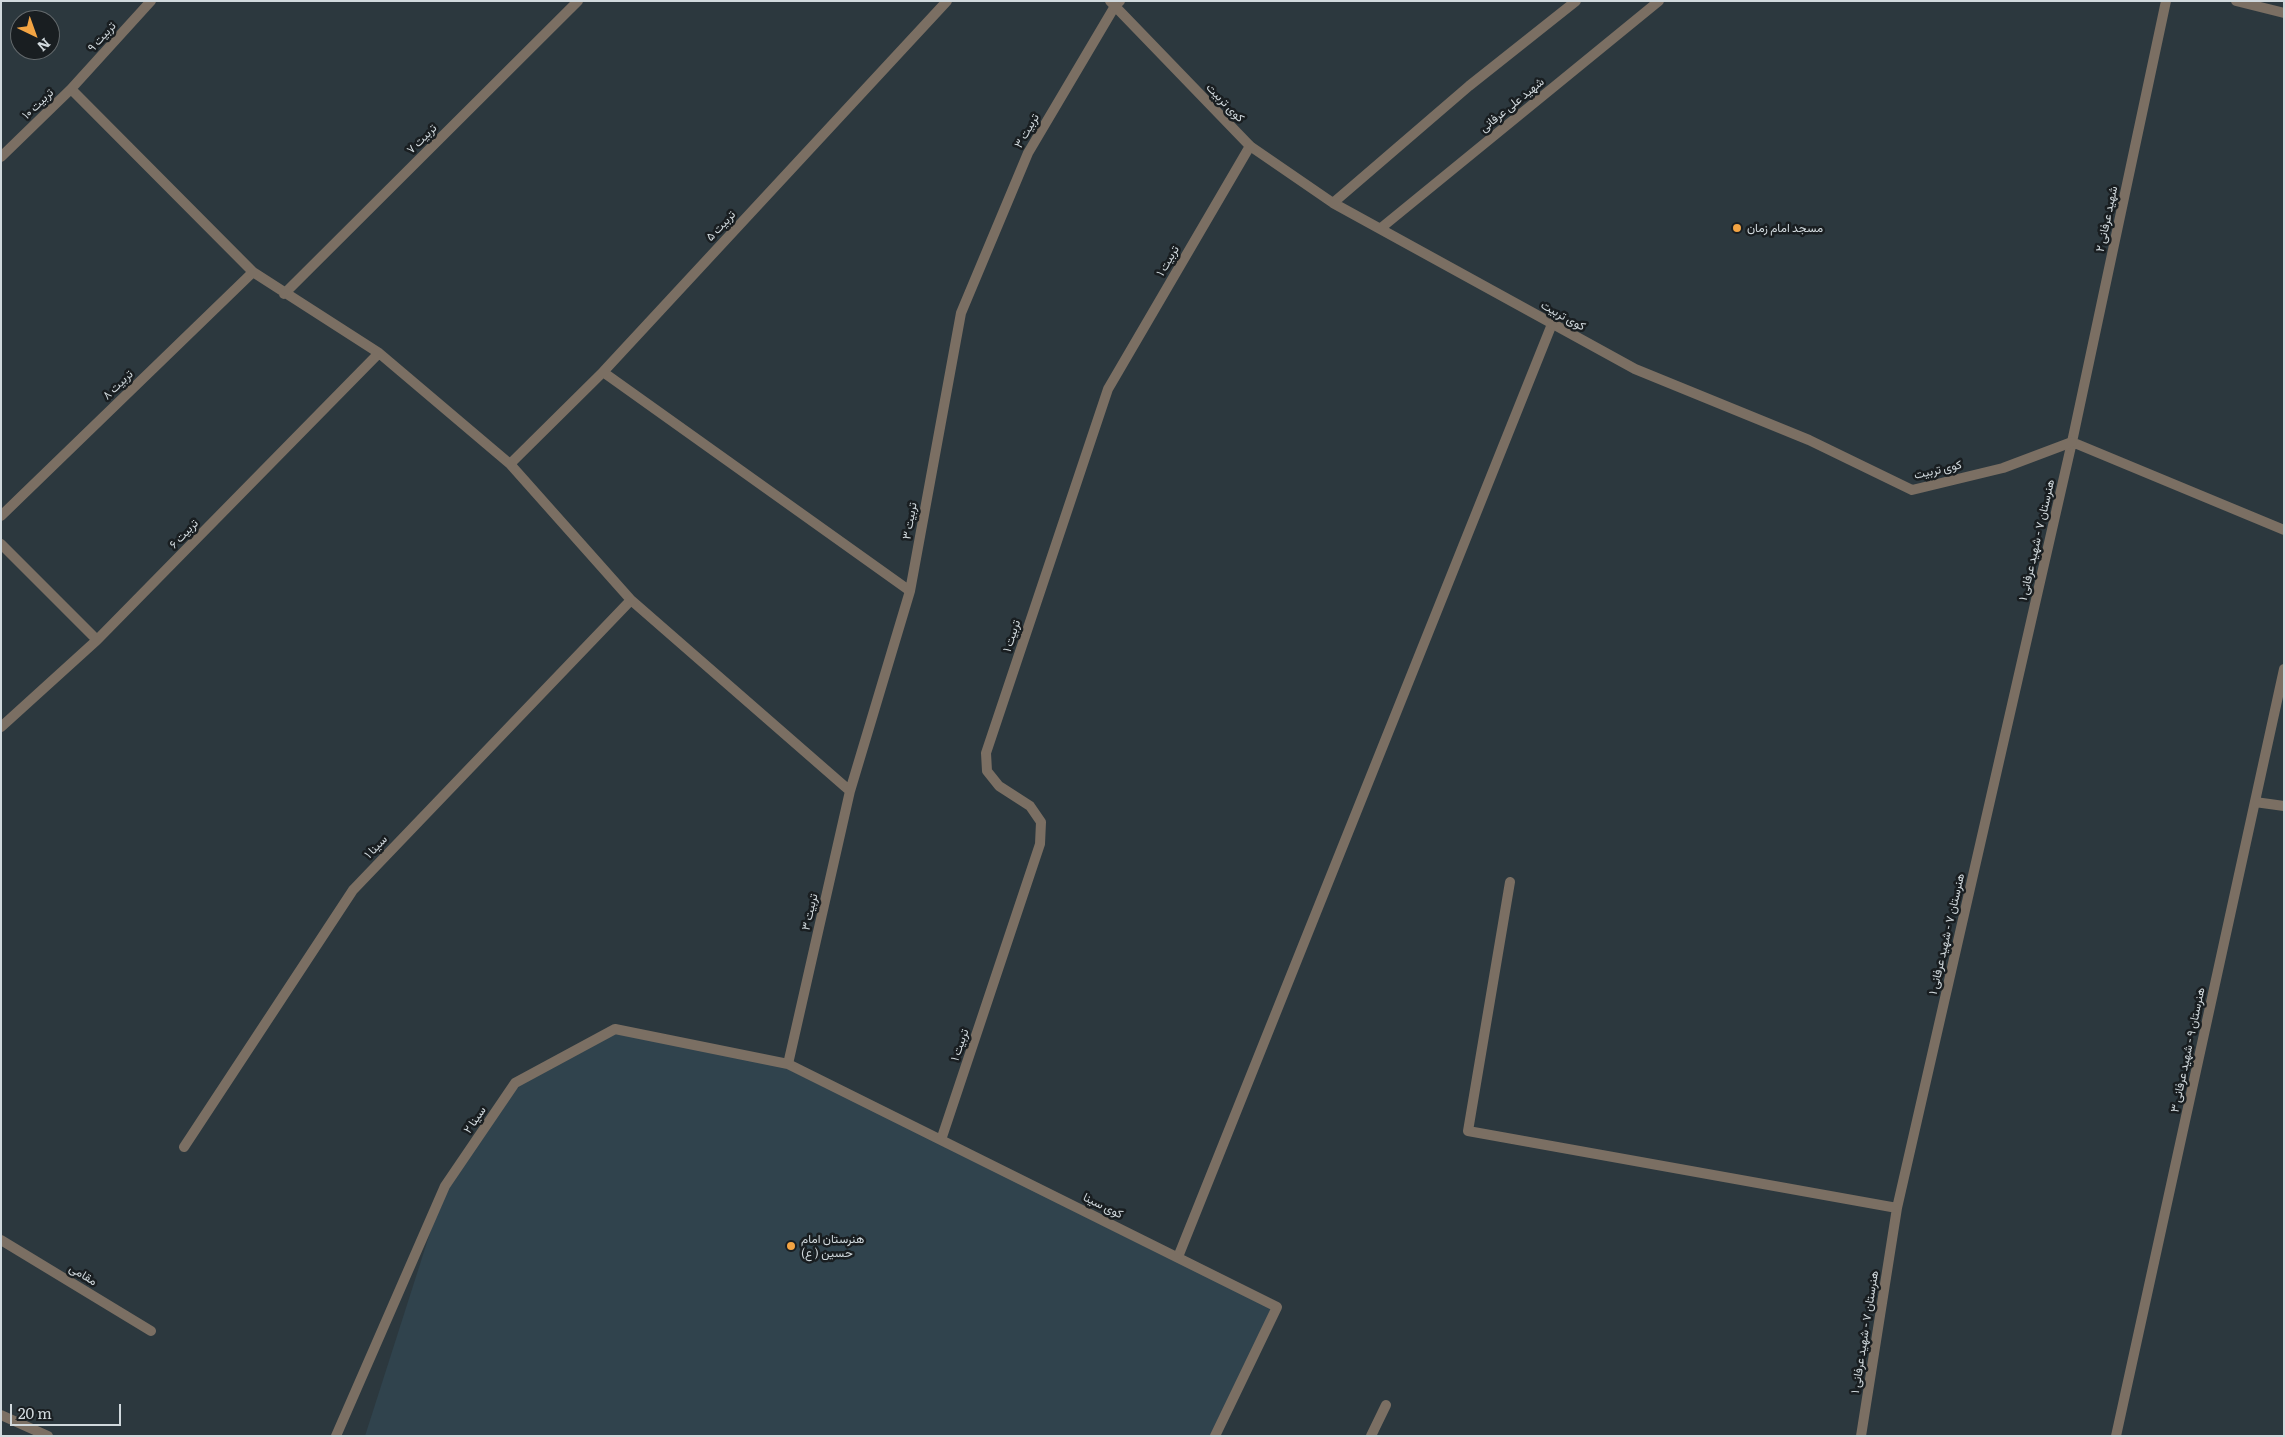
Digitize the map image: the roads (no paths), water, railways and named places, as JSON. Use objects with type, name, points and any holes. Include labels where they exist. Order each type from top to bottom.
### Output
[{"type":"street","name":"تربیت ۹","points":[[71,89],[151,1]]},
{"type":"street","name":"تربیت ۷","points":[[284,294],[578,1]]},
{"type":"street","name":"تربیت ۵","points":[[510,464],[603,372],[947,1]]},
{"type":"street","points":[[1333,203],[1469,86],[1576,1]]},
{"type":"street","name":"شهید علی عرفانی","points":[[1381,228],[1659,1]]},
{"type":"street","name":"شهید عرفانی ۲","points":[[2072,442],[2166,1]]},
{"type":"street","points":[[2236,1],[2284,13]]},
{"type":"street","name":"کوی تربیت","points":[[1115,3],[1250,146],[1333,203],[1635,369],[1809,440],[1912,490],[2003,468],[2072,442]]},
{"type":"street","name":"تربیت ۳","points":[[788,1064],[850,791],[910,591],[961,313],[1028,154],[1115,3]]},
{"type":"street","name":"تربیت ۱۰","points":[[1,157],[71,89]]},
{"type":"street","points":[[71,89],[253,272],[284,294],[379,353],[510,464],[631,600],[850,791]]},
{"type":"street","name":"تربیت ۱","points":[[941,1140],[1040,844],[1041,822],[1030,806],[1000,786],[987,771],[986,753],[1108,389],[1250,146]]},
{"type":"street","name":"تربیت ۸","points":[[1,516],[253,272]]},
{"type":"street","points":[[1178,1257],[1552,324]]},
{"type":"street","name":"تربیت ۶","points":[[1,727],[97,640],[379,353]]},
{"type":"street","points":[[603,372],[910,591]]},
{"type":"street","points":[[2072,442],[2284,530]]},
{"type":"street","name":"هنرستان ۷ - شهید عرفانی ۱","points":[[1861,1436],[1897,1208],[2072,442]]},
{"type":"street","points":[[1,544],[97,640]]},
{"type":"street","name":"سینا ۱","points":[[184,1147],[353,890],[631,600]]},
{"type":"street","name":"هنرستان ۹ - شهید عرفانی ۳","points":[[2116,1436],[2284,669]]},
{"type":"street","points":[[2254,802],[2284,806]]},
{"type":"street","points":[[1510,882],[1468,1131],[1897,1208]]},
{"type":"street","name":"سینا ۲","points":[[336,1436],[445,1186],[515,1083],[615,1030],[788,1064]]},
{"type":"street","name":"کوی سینا","points":[[788,1064],[1277,1307],[1215,1436]]},
{"type":"street","name":"مقامی","points":[[1,1240],[151,1331]]},
{"type":"street","points":[[1371,1436],[1386,1405]]},
{"type":"street","points":[[1,1415],[48,1436]]},
{"type":"place","name":"مسجد امام زمان","points":[[1737,228]]},
{"type":"place","name":"هنرستان امام حسین ( ع)","points":[[791,1246]]}]
